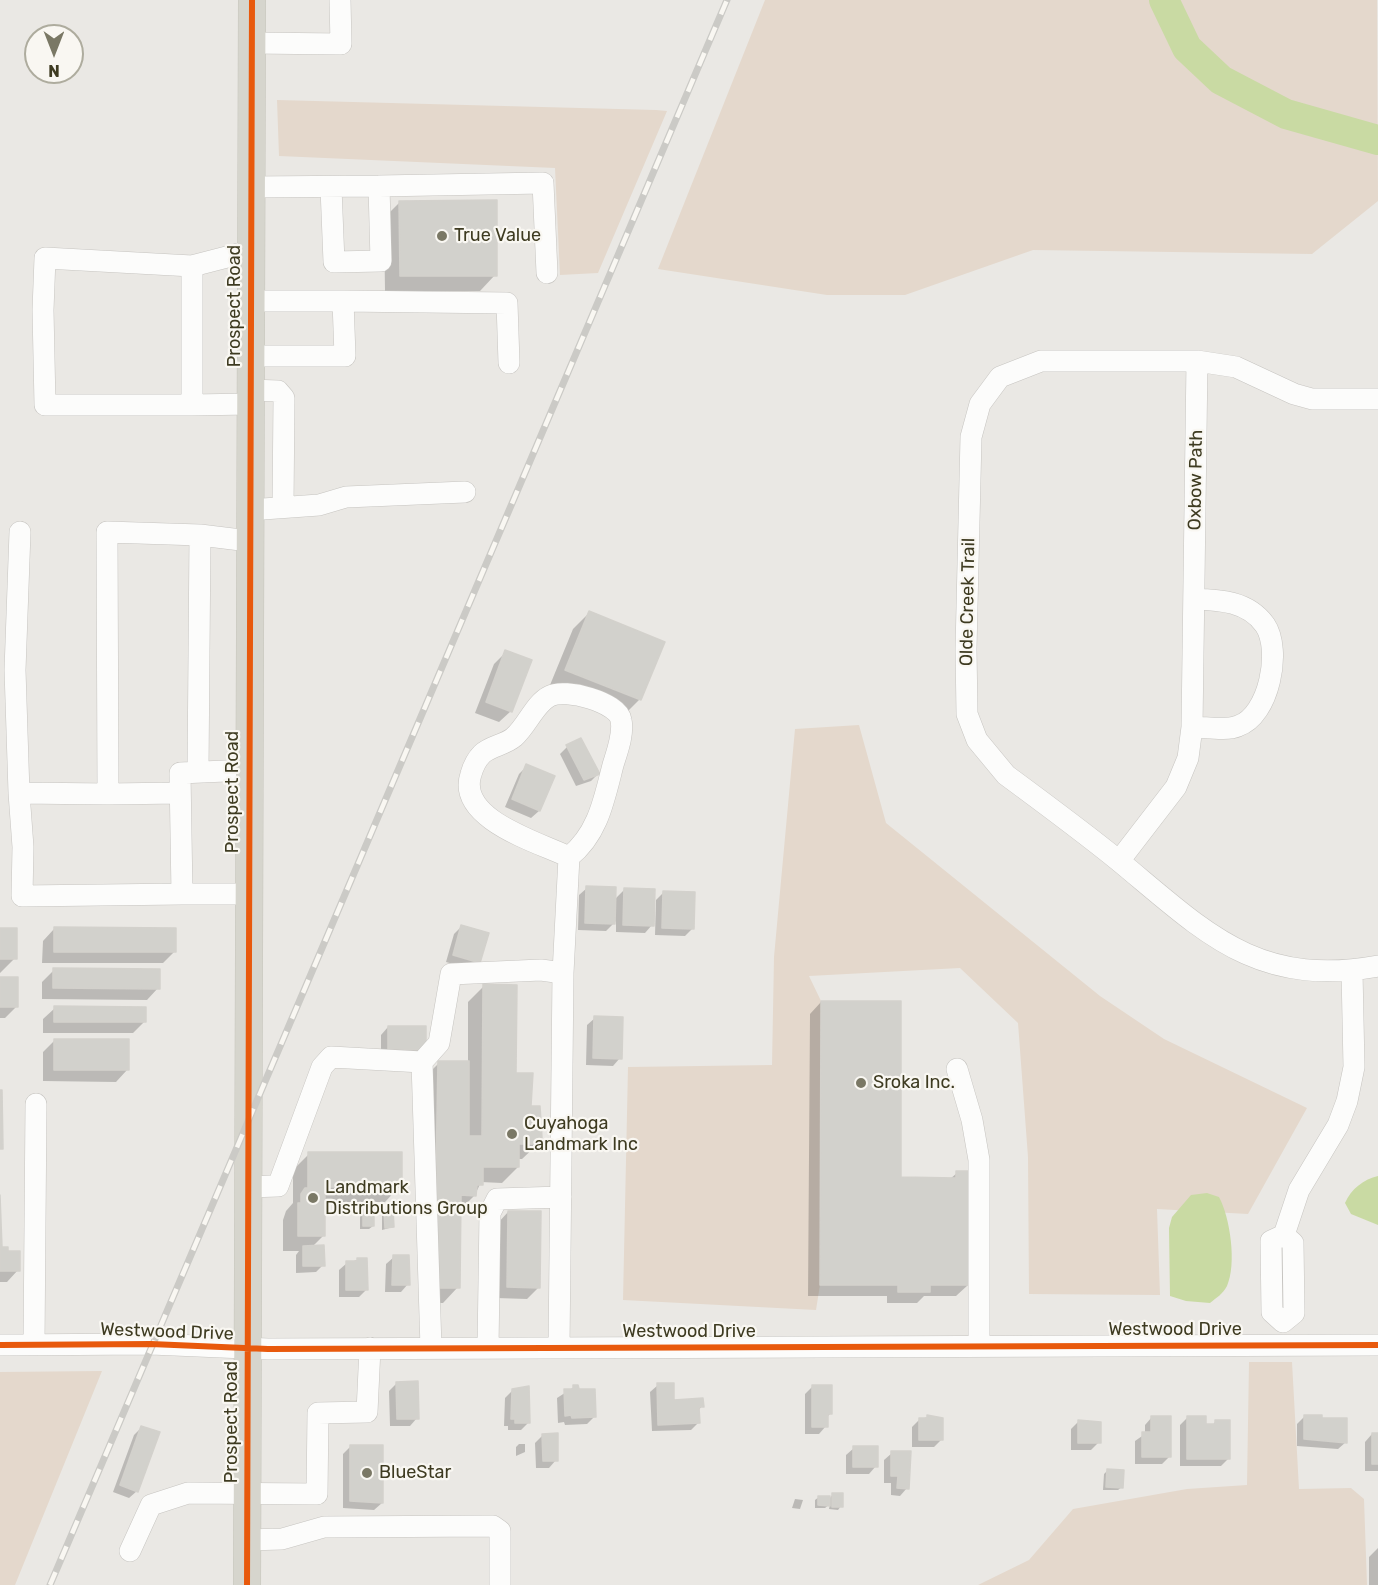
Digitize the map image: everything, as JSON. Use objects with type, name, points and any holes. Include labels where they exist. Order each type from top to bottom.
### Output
[{"type":"main road","name":"Prospect Road","points":[[247,1585],[252,0]]},
{"type":"street","points":[[252,43],[341,44],[340,0]]},
{"type":"street","points":[[251,187],[330,188],[543,183],[547,273]]},
{"type":"street","points":[[330,188],[334,262],[381,261],[379,186]]},
{"type":"street","points":[[250,251],[192,266],[45,258],[43,310],[45,405],[192,405],[278,391],[284,398],[283,507]]},
{"type":"street","points":[[192,266],[192,405]]},
{"type":"street","points":[[250,301],[507,303],[509,363]]},
{"type":"street","points":[[250,356],[345,356],[343,301]]},
{"type":"street","name":"Olde Creek Trail","points":[[1378,399],[1312,399],[1294,394],[1236,368],[1197,361],[1041,361],[1000,377],[980,404],[971,437],[966,649],[968,714],[977,740],[990,758],[1006,775],[1119,861],[1178,912],[1232,948],[1265,962],[1299,970],[1352,971],[1378,966]]},
{"type":"street","name":"Oxbow Path","points":[[1119,861],[1176,787],[1188,758],[1192,727],[1197,361]]},
{"type":"street","points":[[249,510],[320,505],[346,497],[465,492]]},
{"type":"street","points":[[20,532],[15,669],[23,847],[22,896],[248,894]]},
{"type":"street","points":[[108,794],[106,532],[200,535],[249,541]]},
{"type":"street","points":[[198,772],[200,535]]},
{"type":"street","points":[[1192,727],[1237,727],[1251,718],[1261,705],[1272,665],[1269,637],[1265,626],[1256,616],[1245,608],[1224,600],[1194,599]]},
{"type":"street","points":[[560,693],[575,694],[602,703],[616,710],[621,720],[620,739],[595,825],[585,844],[569,856],[491,820],[471,800],[468,791],[473,768],[483,753],[514,737],[548,696],[560,693]]},
{"type":"street","points":[[182,894],[180,773],[248,770]]},
{"type":"street","points":[[19,793],[180,793]]},
{"type":"street","points":[[560,1348],[563,973],[569,856]]},
{"type":"street","points":[[431,1348],[422,1062],[439,1043],[451,974],[541,970],[563,973]]},
{"type":"street","points":[[1283,1345],[1283,1322],[1272,1312],[1271,1241],[1284,1235],[1299,1190],[1338,1125],[1347,1101],[1354,1067],[1352,971]]},
{"type":"street","points":[[249,1186],[278,1186],[322,1067],[330,1057],[422,1062]]},
{"type":"street","points":[[957,1069],[972,1120],[979,1160],[979,1346]]},
{"type":"street","points":[[34,1345],[36,1104]]},
{"type":"street","points":[[488,1348],[490,1213],[497,1199],[561,1197]]},
{"type":"street","name":"Westwood Drive","points":[[0,1345],[152,1344],[247,1349],[1378,1345]]},
{"type":"street","points":[[130,1551],[152,1505],[188,1493],[317,1494],[318,1413],[367,1412],[370,1348]]},
{"type":"street","points":[[247,1540],[282,1539],[324,1527],[493,1526],[500,1531],[500,1585]]},
{"type":"shaded area","points":[[765,0],[1377,0],[1378,201],[1312,254],[1033,250],[905,295],[827,295],[658,269]]},
{"type":"shaded area","points":[[277,100],[667,111],[598,273],[560,275],[555,168],[279,156]]},
{"type":"shaded area","points":[[859,725],[886,823],[1100,996],[1164,1039],[1307,1108],[1248,1214],[1157,1209],[1160,1295],[1029,1294],[1028,1157],[1018,1023],[960,968],[809,976],[821,1001],[820,1285],[816,1310],[623,1300],[628,1067],[772,1065],[774,957],[795,729]]},
{"type":"shaded area","points":[[1378,1176],[1378,1225],[1351,1214],[1345,1203],[1358,1185]]},
{"type":"shaded area","points":[[1207,1193],[1219,1197],[1223,1206],[1232,1253],[1232,1266],[1227,1286],[1210,1303],[1186,1301],[1170,1296],[1169,1228],[1172,1217],[1191,1195]]},
{"type":"shaded area","points":[[1249,1362],[1292,1362],[1299,1489],[1351,1488],[1364,1499],[1367,1585],[978,1585],[1029,1560],[1073,1509],[1187,1489],[1247,1485]]},
{"type":"shaded area","points":[[102,1371],[15,1585],[0,1585],[0,1372]]},
{"type":"building","points":[[497,200],[497,276],[400,276],[399,201]]},
{"type":"building","points":[[589,611],[665,642],[641,700],[565,670]]},
{"type":"building","points":[[505,650],[532,660],[512,712],[486,702]]},
{"type":"building","points":[[581,738],[600,774],[584,780],[566,745]]},
{"type":"building","points":[[526,764],[555,776],[540,811],[512,799]]},
{"type":"building","points":[[586,886],[616,887],[615,924],[585,923]]},
{"type":"building","points":[[624,888],[655,889],[654,926],[623,925]]},
{"type":"building","points":[[663,891],[695,892],[694,929],[662,928]]},
{"type":"building","points":[[461,925],[489,933],[480,963],[453,955]]},
{"type":"building","points":[[54,927],[176,928],[176,952],[54,952]]},
{"type":"building","points":[[0,928],[17,928],[17,959],[0,959]]},
{"type":"building","points":[[53,968],[160,969],[160,989],[53,988]]},
{"type":"building","points":[[0,977],[18,977],[18,1007],[0,1007]]},
{"type":"building","name":"Cuyahoga Landmark Inc","points":[[483,984],[517,985],[516,1073],[533,1073],[531,1106],[540,1106],[542,1138],[539,1144],[519,1144],[519,1167],[483,1167],[483,1185],[477,1185],[476,1196],[461,1195],[460,1288],[434,1288],[438,1061],[469,1061],[469,1136],[482,1136]]},
{"type":"building","name":"Sroka Inc.","points":[[821,1001],[901,1001],[901,1177],[956,1178],[956,1171],[970,1171],[969,1285],[930,1285],[930,1292],[898,1292],[898,1285],[820,1285]]},
{"type":"building","points":[[54,1006],[146,1007],[146,1022],[54,1022]]},
{"type":"building","points":[[594,1016],[623,1017],[622,1059],[593,1058]]},
{"type":"building","points":[[388,1026],[426,1026],[426,1050],[388,1050]]},
{"type":"building","points":[[54,1039],[129,1039],[129,1070],[54,1070]]},
{"type":"building","points":[[0,1090],[2,1090],[3,1149],[0,1149]]},
{"type":"building","name":"Landmark Distributions Group","points":[[308,1152],[402,1152],[402,1187],[325,1187],[325,1236],[298,1236],[298,1203],[301,1203],[301,1194],[305,1188],[308,1188]]},
{"type":"building","points":[[0,1195],[2,1247],[8,1247],[8,1251],[20,1251],[20,1271],[0,1271]]},
{"type":"building","points":[[363,1210],[374,1210],[374,1226],[363,1226]]},
{"type":"building","points":[[384,1210],[393,1210],[394,1227],[385,1228]]},
{"type":"building","points":[[508,1211],[541,1211],[540,1288],[507,1287]]},
{"type":"building","points":[[324,1245],[325,1266],[303,1266],[303,1246]]},
{"type":"building","points":[[393,1255],[409,1255],[410,1285],[392,1285]]},
{"type":"building","points":[[357,1258],[367,1258],[368,1290],[346,1290],[346,1261],[357,1261]]},
{"type":"building","points":[[418,1381],[419,1419],[397,1419],[396,1382]]},
{"type":"building","points":[[657,1383],[674,1383],[674,1400],[703,1398],[704,1407],[699,1407],[700,1423],[658,1425]]},
{"type":"building","points":[[573,1385],[578,1385],[579,1389],[595,1389],[596,1417],[565,1416],[564,1389],[573,1389]]},
{"type":"building","points":[[812,1385],[832,1385],[832,1414],[828,1414],[828,1427],[812,1427]]},
{"type":"building","points":[[529,1386],[530,1423],[515,1423],[515,1419],[511,1419],[512,1389]]},
{"type":"building","points":[[927,1415],[943,1418],[943,1440],[919,1440],[919,1418],[927,1418]]},
{"type":"building","points":[[1304,1415],[1347,1418],[1347,1443],[1304,1439]]},
{"type":"building","points":[[1151,1416],[1171,1416],[1171,1457],[1142,1457],[1142,1432],[1151,1432]]},
{"type":"building","points":[[1187,1416],[1206,1416],[1206,1424],[1215,1424],[1215,1420],[1230,1420],[1230,1459],[1187,1459]]},
{"type":"building","points":[[1078,1420],[1101,1422],[1101,1443],[1078,1443]]},
{"type":"building","points":[[141,1426],[160,1432],[138,1492],[120,1485]]},
{"type":"building","points":[[558,1433],[558,1461],[543,1461],[542,1434]]},
{"type":"building","points":[[1372,1433],[1378,1433],[1378,1464],[1372,1464]]},
{"type":"building","name":"BlueStar","points":[[350,1445],[383,1445],[383,1503],[350,1501]]},
{"type":"building","points":[[853,1446],[878,1446],[878,1467],[853,1467]]},
{"type":"building","points":[[891,1451],[911,1451],[909,1489],[897,1488],[898,1476],[891,1476]]},
{"type":"building","points":[[1107,1469],[1124,1470],[1123,1488],[1106,1487]]},
{"type":"building","points":[[832,1493],[843,1493],[843,1507],[832,1507]]},
{"type":"building","points":[[818,1496],[830,1496],[830,1506],[818,1505]]},
{"type":"waterway","points":[[1164,0],[1187,48],[1221,80],[1286,114],[1378,140]]},
{"type":"railway","points":[[50,1585],[727,0]]},
{"type":"cycle path","points":[[247,1585],[252,0]]},
{"type":"cycle path","points":[[0,1345],[151,1344],[268,1349],[1378,1345]]},
{"type":"place","name":"True Value","points":[[442,236]]},
{"type":"place","name":"Sroka Inc.","points":[[861,1083]]},
{"type":"place","name":"Cuyahoga Landmark Inc","points":[[512,1134]]},
{"type":"place","name":"Landmark Distributions Group","points":[[313,1198]]},
{"type":"place","name":"BlueStar","points":[[367,1473]]}]
